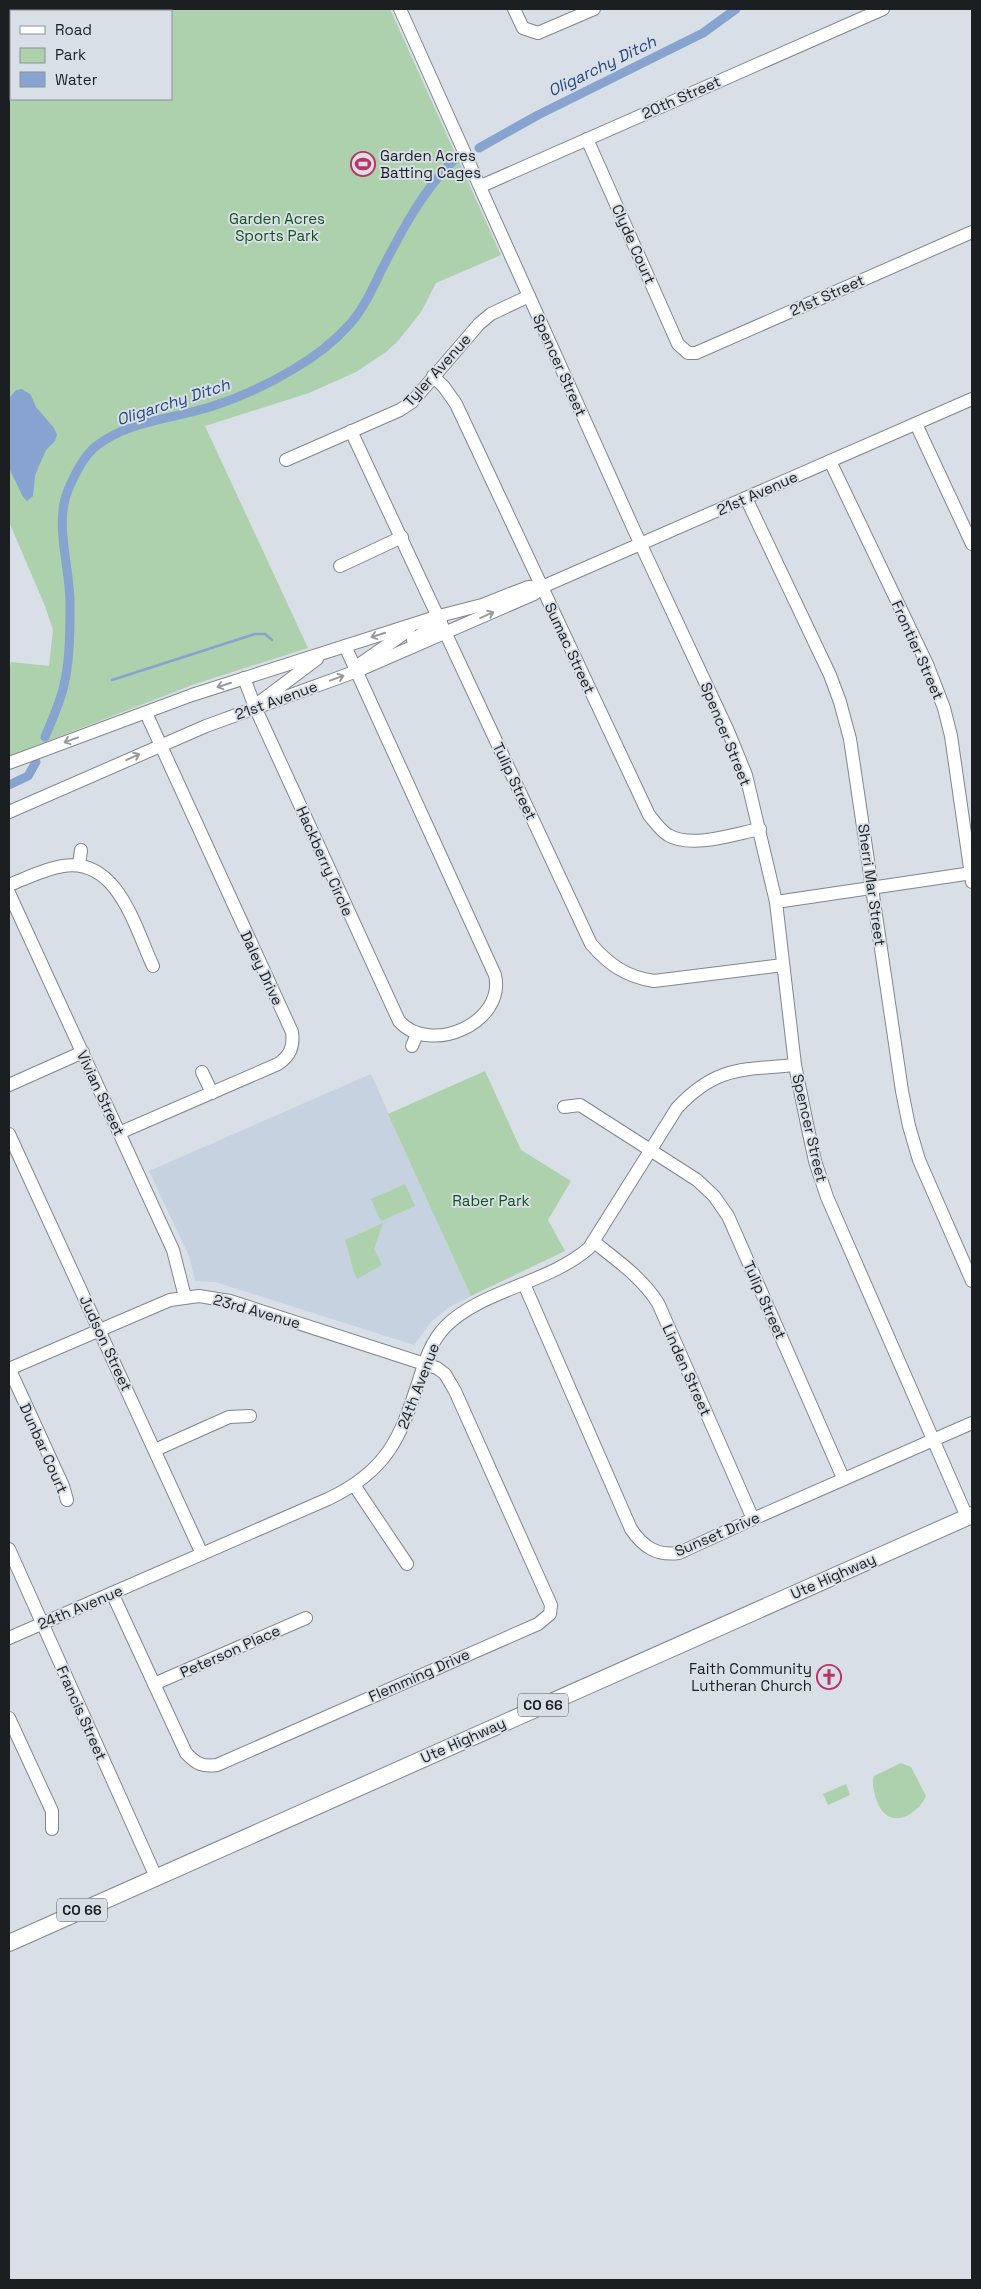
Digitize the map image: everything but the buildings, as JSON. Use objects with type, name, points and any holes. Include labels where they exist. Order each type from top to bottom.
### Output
[{"type":"main road","name":"Ute Highway","points":[[9,1943],[970,1516]]},
{"type":"street","name":"Spencer Street","points":[[400,9],[640,544],[728,732],[746,775],[776,902],[796,1065],[815,1161],[827,1197],[933,1441],[970,1516]]},
{"type":"street","points":[[514,9],[523,28],[538,33],[594,9]]},
{"type":"street","name":"20th Street","points":[[481,186],[883,9]]},
{"type":"street","name":"Clyde Court","points":[[587,139],[682,349]]},
{"type":"street","name":"21st Street","points":[[682,349],[688,353],[696,353],[972,232]]},
{"type":"street","name":"Tyler Avenue","points":[[286,460],[400,410],[412,402],[479,324],[491,314],[529,296]]},
{"type":"street","name":"Sumac Street","points":[[433,376],[444,387],[456,404],[643,804],[659,828],[668,835],[680,840],[694,842],[760,829]]},
{"type":"street","name":"21st Avenue","points":[[9,763],[244,678],[422,622],[442,623],[534,594],[542,587],[972,399]]},
{"type":"street","points":[[916,424],[972,544]]},
{"type":"street","name":"Tulip Street","points":[[352,431],[583,928],[591,944],[602,958],[624,974],[636,979],[654,982],[783,965]]},
{"type":"street","name":"Frontier Street","points":[[830,461],[938,690],[951,736],[972,876]]},
{"type":"street","name":"Sherri Mar Street","points":[[746,498],[830,675],[840,702],[850,739],[909,1126],[919,1160],[972,1281]]},
{"type":"street","points":[[340,566],[402,537]]},
{"type":"street","name":"21st Avenue","points":[[9,812],[160,745],[255,707],[357,671],[400,652],[442,623],[482,605],[528,587],[542,587]]},
{"type":"street","points":[[442,623],[464,616],[482,605]]},
{"type":"street","points":[[357,671],[363,661],[422,622]]},
{"type":"street","points":[[255,707],[307,666],[339,648]]},
{"type":"street","name":"Hackberry Circle","points":[[244,678],[255,707],[398,1021],[415,1040],[441,1036],[479,1020],[500,1003],[495,976],[357,671],[339,648]]},
{"type":"street","name":"Daley Drive","points":[[119,1133],[278,1064],[297,1050],[292,1032],[146,713]]},
{"type":"street","points":[[79,865],[81,850]]},
{"type":"street","points":[[9,885],[47,869],[79,865],[93,869],[106,877],[122,897],[153,966]]},
{"type":"street","points":[[776,902],[872,887],[972,876]]},
{"type":"street","name":"Vivian Street","points":[[9,893],[174,1250],[185,1297]]},
{"type":"street","points":[[9,1085],[82,1052]]},
{"type":"street","name":"24th Avenue","points":[[9,1638],[328,1499],[354,1485],[378,1464],[399,1436],[424,1362],[436,1338],[457,1316],[577,1259],[594,1242],[677,1108],[692,1092],[709,1080],[728,1072],[796,1065]]},
{"type":"street","points":[[202,1072],[212,1093]]},
{"type":"street","name":"Tulip Street","points":[[564,1107],[580,1105],[697,1180],[714,1196],[728,1216],[843,1478]]},
{"type":"street","name":"Judson Street","points":[[9,1134],[202,1554]]},
{"type":"street","name":"Linden Street","points":[[594,1242],[635,1273],[648,1287],[658,1303],[752,1518]]},
{"type":"street","name":"Sunset Drive","points":[[524,1284],[631,1529],[639,1540],[657,1552],[679,1553],[752,1518],[972,1423]]},
{"type":"street","name":"23rd Avenue","points":[[9,1369],[155,1304],[198,1296],[230,1301],[424,1362]]},
{"type":"street","name":"Flemming Drive","points":[[112,1593],[186,1753],[198,1770],[217,1765],[555,1615],[550,1598],[455,1390],[445,1374],[424,1362]]},
{"type":"street","name":"Dunbar Court","points":[[9,1369],[63,1486],[67,1500]]},
{"type":"street","points":[[155,1450],[230,1417],[250,1416]]},
{"type":"street","points":[[354,1485],[407,1564]]},
{"type":"street","name":"Francis Street","points":[[9,1549],[156,1877]]},
{"type":"street","name":"Peterson Place","points":[[154,1684],[306,1618]]},
{"type":"street","points":[[9,1718],[52,1811],[52,1829]]},
{"type":"shaded area","points":[[371,1074],[471,1296],[448,1308],[431,1322],[414,1345],[215,1282],[195,1281],[189,1256],[149,1171]]},
{"type":"green space","name":"Garden Acres Sports Park","points":[[390,9],[501,255],[436,283],[421,312],[398,341],[386,352],[356,372],[309,393],[205,426],[308,648],[195,684],[9,756],[9,671],[11,662],[49,666],[53,630],[45,606],[9,522],[9,72],[10,70],[10,100],[172,100],[172,10],[106,10]]},
{"type":"green space","name":"Raber Park","points":[[485,1071],[521,1150],[571,1181],[548,1220],[565,1251],[471,1296],[388,1114]]},
{"type":"green space","points":[[405,1184],[415,1206],[381,1221],[371,1199]]},
{"type":"green space","points":[[383,1223],[374,1249],[382,1265],[357,1279],[345,1240]]},
{"type":"green space","points":[[901,1763],[911,1767],[926,1796],[914,1811],[908,1815],[896,1818],[890,1817],[881,1810],[874,1792],[873,1779],[874,1776]]},
{"type":"green space","points":[[846,1784],[850,1795],[828,1805],[823,1794]]},
{"type":"water","points":[[22,389],[31,395],[36,407],[54,428],[57,435],[55,441],[46,450],[35,476],[33,496],[27,501],[23,497],[9,468],[9,398],[16,390]]},
{"type":"waterway","name":"Oligarchy Ditch","points":[[479,148],[538,115],[703,33],[736,9]]},
{"type":"waterway","name":"Oligarchy Ditch","points":[[45,737],[62,692],[69,655],[70,603],[62,517],[68,490],[83,461],[95,447],[122,431],[152,421],[213,406],[244,395],[283,375],[323,349],[344,331],[360,311],[413,212],[442,172],[453,161]]},
{"type":"waterway","name":"Oligarchy Ditch","points":[[112,680],[255,634],[265,634],[272,640]]},
{"type":"waterway","name":"Oligarchy Ditch","points":[[9,785],[28,776],[36,762]]},
{"type":"place","name":"Garden Acres Batting Cages","points":[[363,164]]},
{"type":"place","name":"Faith Community Lutheran Church","points":[[829,1677]]}]
